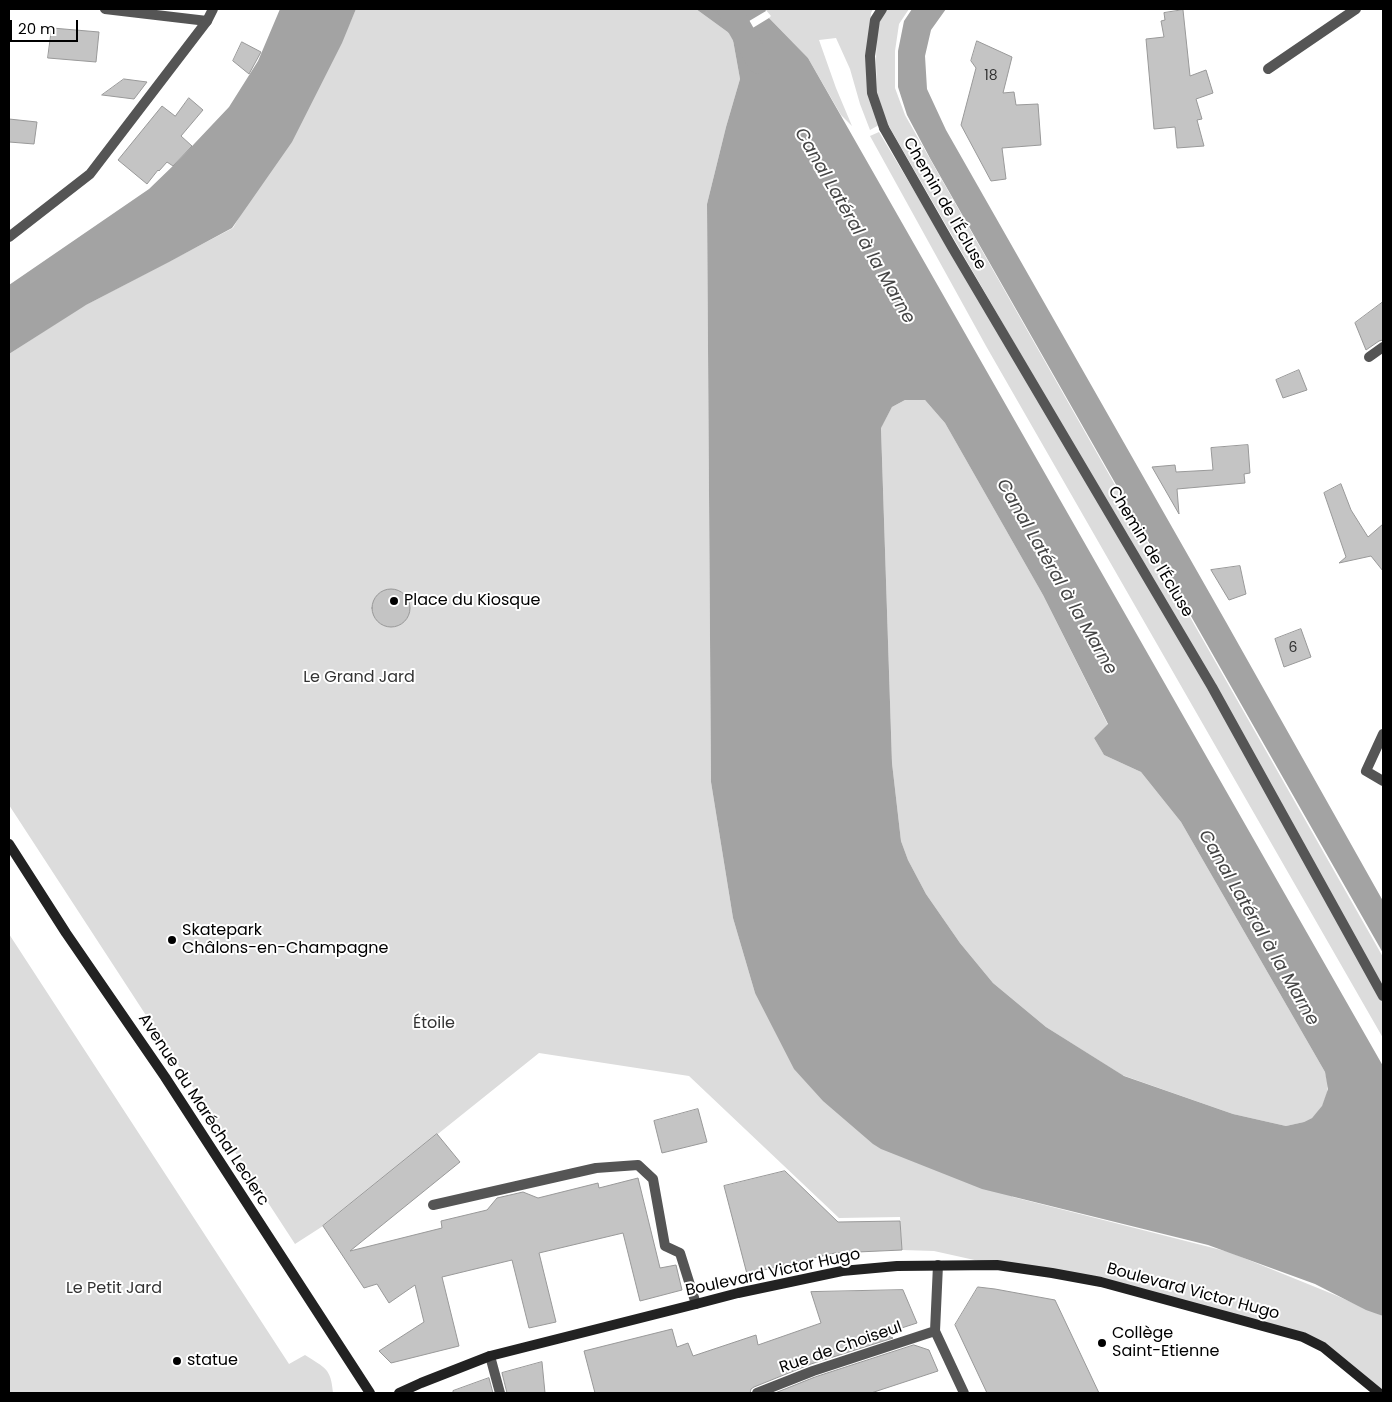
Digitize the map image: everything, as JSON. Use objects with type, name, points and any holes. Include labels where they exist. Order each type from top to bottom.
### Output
[{"type":"main road","name":"Avenue du Maréchal Leclerc","points":[[9,844],[66,933],[165,1077],[370,1393]]},
{"type":"main road","name":"Boulevard Victor Hugo","points":[[399,1393],[421,1382],[490,1356],[738,1293],[842,1271],[897,1266],[997,1265],[1101,1282],[1303,1338],[1324,1348],[1379,1393]]},
{"type":"street","points":[[104,9],[207,21]]},
{"type":"street","points":[[9,237],[90,174],[207,21],[213,9]]},
{"type":"street","name":"Chemin de l'Écluse","points":[[882,9],[875,20],[870,56],[872,93],[884,128],[952,247],[1212,687],[1383,996]]},
{"type":"street","points":[[1268,69],[1356,9]]},
{"type":"street","points":[[1369,357],[1383,347]]},
{"type":"street","points":[[1383,734],[1366,772],[1383,781]]},
{"type":"street","points":[[433,1205],[596,1168],[638,1165],[652,1179],[665,1246],[680,1253],[696,1304]]},
{"type":"street","points":[[938,1265],[935,1331],[964,1393]]},
{"type":"street","name":"Rue de Choiseul","points":[[757,1393],[814,1371],[935,1331]]},
{"type":"street","points":[[490,1356],[500,1393]]},
{"type":"green space","name":"Le Grand Jard","points":[[356,9],[696,9],[729,33],[733,40],[740,79],[707,204],[711,782],[733,918],[755,993],[1013,1197],[1229,1252],[1383,1316],[1383,1393],[1304,1338],[1104,1283],[997,1265],[934,1251],[902,1250],[900,1217],[839,1218],[689,1076],[539,1053],[323,1226],[295,1244],[9,805],[9,354],[80,308],[233,228],[350,23]]},
{"type":"green space","points":[[765,9],[873,9],[868,45],[879,125],[870,130],[850,69],[836,38],[819,40],[852,126],[841,115],[808,58],[769,18],[771,16]]},
{"type":"green space","points":[[886,9],[909,9],[899,24],[895,51],[895,88],[905,115],[1383,957],[1383,990],[1148,575],[886,121],[877,92],[876,60],[877,27]]},
{"type":"green space","points":[[879,132],[1151,588],[1291,834],[1383,1003],[1383,1038],[986,346],[870,136]]},
{"type":"green space","points":[[905,400],[925,400],[945,423],[1043,595],[1108,725],[1094,738],[1104,755],[1141,772],[1181,822],[1325,1072],[1328,1085],[1327,1093],[1322,1107],[1312,1118],[1286,1126],[1233,1114],[1122,1075],[1046,1027],[993,983],[960,943],[926,894],[908,860],[901,841],[892,763],[881,427],[892,407]]},
{"type":"green space","name":"Le Petit Jard","points":[[9,934],[289,1364],[305,1355],[318,1363],[329,1373],[333,1393],[9,1393]]},
{"type":"water","points":[[280,9],[356,9],[342,43],[292,142],[232,228],[86,305],[9,354],[9,285],[149,189],[177,162],[229,107],[258,61]]},
{"type":"water","points":[[696,9],[765,9],[766,11],[729,33]]},
{"type":"water","points":[[912,9],[946,9],[931,30],[925,56],[927,89],[946,130],[1383,901],[1383,953],[907,115],[898,87],[898,51],[904,21]]},
{"type":"water","points":[[769,18],[808,58],[1383,1066],[1383,1316],[1366,1310],[1315,1284],[1208,1245],[982,1189],[881,1149],[823,1101],[794,1069],[755,993],[733,918],[711,782],[707,204],[740,79],[733,40]],"holes":[[[905,400],[925,400],[945,423],[1043,595],[1108,724],[1094,738],[1104,755],[1141,772],[1181,822],[1325,1072],[1328,1089],[1322,1106],[1312,1118],[1286,1126],[1233,1114],[1124,1076],[1046,1027],[993,983],[960,943],[926,894],[908,860],[901,841],[892,763],[881,428],[892,407]]]},
{"type":"building","points":[[1183,10],[1190,76],[1206,70],[1213,93],[1196,99],[1202,119],[1197,120],[1204,146],[1177,148],[1175,127],[1154,129],[1146,39],[1164,37],[1161,21],[1165,20],[1164,13]]},
{"type":"building","points":[[52,28],[99,32],[96,62],[48,58]]},
{"type":"building","points":[[977,41],[1012,57],[1003,93],[1014,92],[1016,105],[1038,104],[1041,145],[1002,148],[1006,179],[991,181],[961,125],[976,68],[971,61]]},
{"type":"building","points":[[242,42],[261,52],[249,74],[233,61]]},
{"type":"building","points":[[124,79],[147,82],[134,99],[102,95]]},
{"type":"building","points":[[189,98],[203,110],[181,136],[192,146],[173,166],[167,162],[147,184],[118,160],[162,106],[175,116]]},
{"type":"building","points":[[9,119],[37,122],[34,144],[9,142]]},
{"type":"building","points":[[1383,302],[1383,340],[1366,350],[1355,323]]},
{"type":"building","points":[[1299,370],[1307,390],[1283,398],[1276,380]]},
{"type":"building","points":[[1248,445],[1250,473],[1244,474],[1245,483],[1177,489],[1179,514],[1152,467],[1175,465],[1176,472],[1213,470],[1211,448]]},
{"type":"building","points":[[1341,484],[1351,510],[1368,537],[1383,524],[1383,571],[1371,556],[1339,563],[1346,557],[1324,493]]},
{"type":"building","points":[[1240,566],[1246,594],[1229,600],[1211,570]]},
{"type":"building","points":[[391,589],[398,590],[404,595],[409,601],[409,615],[404,621],[398,626],[391,627],[384,626],[378,621],[373,615],[372,608],[373,601],[378,595],[384,590]]},
{"type":"building","points":[[1301,629],[1311,657],[1284,667],[1275,639]]},
{"type":"building","points":[[698,1109],[707,1142],[662,1153],[654,1121]]},
{"type":"building","points":[[437,1134],[460,1162],[350,1251],[442,1228],[441,1221],[487,1210],[497,1198],[523,1192],[538,1198],[598,1183],[599,1188],[638,1178],[660,1268],[676,1265],[682,1290],[640,1301],[623,1233],[539,1253],[556,1322],[529,1328],[512,1260],[442,1277],[459,1346],[391,1363],[379,1351],[424,1322],[415,1285],[389,1303],[377,1284],[364,1288],[323,1226]]},
{"type":"building","points":[[785,1171],[838,1222],[900,1221],[902,1250],[835,1253],[747,1274],[724,1186]]},
{"type":"building","points":[[978,1287],[1055,1300],[1099,1393],[987,1393],[955,1325]]},
{"type":"building","points":[[903,1290],[917,1323],[883,1334],[893,1338],[811,1364],[754,1387],[750,1393],[595,1393],[584,1351],[672,1329],[677,1347],[688,1343],[693,1356],[756,1335],[758,1345],[821,1323],[811,1292]]},
{"type":"building","points":[[914,1345],[929,1350],[938,1371],[871,1393],[775,1393],[815,1377]]},
{"type":"building","points":[[542,1362],[545,1393],[507,1393],[502,1373]]},
{"type":"building","points":[[489,1378],[493,1393],[453,1393],[453,1391]]},
{"type":"waterway","name":"Canal Latéral à la Marne","points":[[729,9],[759,62]]},
{"type":"place","name":"Place du Kiosque","points":[[394,601]]},
{"type":"place","name":"Skatepark Châlons-en-Champagne","points":[[172,940]]},
{"type":"place","name":"Collège Saint-Etienne","points":[[1102,1343]]},
{"type":"place","name":"statue","points":[[177,1361]]},
{"type":"park label","name":"Étoile","points":[[434,1024]]}]
